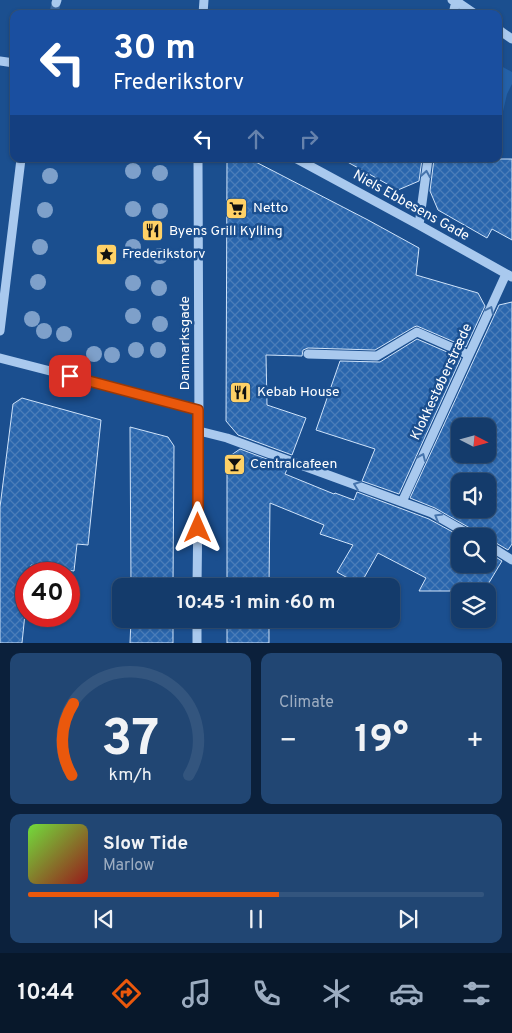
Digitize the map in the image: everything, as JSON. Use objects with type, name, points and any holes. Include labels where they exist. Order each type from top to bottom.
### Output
[{"type":"street","points":[[454,1],[469,10]]},
{"type":"street","points":[[0,331],[3,280],[21,162]]},
{"type":"street","name":"Danmarksgade","points":[[198,162],[198,578]]},
{"type":"street","name":"Niels Ebbesens Gade","points":[[303,162],[419,224],[509,276]]},
{"type":"street","points":[[419,224],[428,162]]},
{"type":"street","name":"Klokkestøberstræde","points":[[402,502],[469,355],[509,276]]},
{"type":"street","points":[[308,354],[378,356],[417,332],[469,355]]},
{"type":"street","points":[[0,358],[198,410]]},
{"type":"street","points":[[199,431],[227,438],[432,513],[458,528]]},
{"type":"street","points":[[496,551],[512,560]]},
{"type":"street","points":[[197,628],[197,643]]},
{"type":"shaded area","points":[[502,67],[512,72],[512,84],[507,94],[502,116]]},
{"type":"building","points":[[502,159],[512,159],[512,240],[492,229],[487,238],[438,210],[430,191],[434,162],[502,162]]},
{"type":"building","points":[[227,162],[256,162],[419,248],[416,275],[478,293],[485,306],[466,347],[417,326],[375,350],[308,348],[303,350],[302,356],[266,355],[267,405],[306,418],[292,455],[238,435],[226,421]]},
{"type":"building","points":[[347,162],[422,162],[419,181],[398,190]]},
{"type":"building","points":[[512,302],[512,544],[508,550],[496,543],[496,528],[470,528],[452,518],[496,518],[496,473],[451,473],[451,517],[435,508],[410,498],[499,305]]},
{"type":"building","points":[[417,339],[461,358],[399,494],[362,481],[375,449],[316,430],[340,361],[380,362]]},
{"type":"building","points":[[22,398],[101,420],[88,545],[77,544],[75,562],[15,562],[15,627],[24,627],[22,643],[0,643],[0,507],[13,404]]},
{"type":"building","points":[[130,427],[168,437],[174,446],[173,578],[131,578]]},
{"type":"building","points":[[240,449],[288,467],[285,474],[334,494],[354,500],[357,492],[429,519],[451,531],[451,573],[495,573],[489,583],[451,583],[451,591],[419,591],[426,578],[378,553],[364,578],[348,578],[337,572],[353,545],[320,534],[324,525],[270,503],[269,578],[227,578],[227,458]]},
{"type":"building","points":[[496,557],[502,561],[496,571]]},
{"type":"building","points":[[131,628],[173,628],[173,643],[130,643]]},
{"type":"building","points":[[227,628],[269,628],[269,643],[227,643]]},
{"type":"tunnel","points":[[55,10],[56,3]]},
{"type":"place","name":"Netto","points":[[237,208]]},
{"type":"place","name":"Byens Grill Kylling","points":[[153,231]]},
{"type":"place","name":"Frederikstorv","points":[[106,254]]},
{"type":"place","name":"Kebab House","points":[[241,392]]},
{"type":"place","name":"Centralcafeen","points":[[234,464]]},
{"type":"route","points":[[70,376],[198,410],[198,528]]}]
